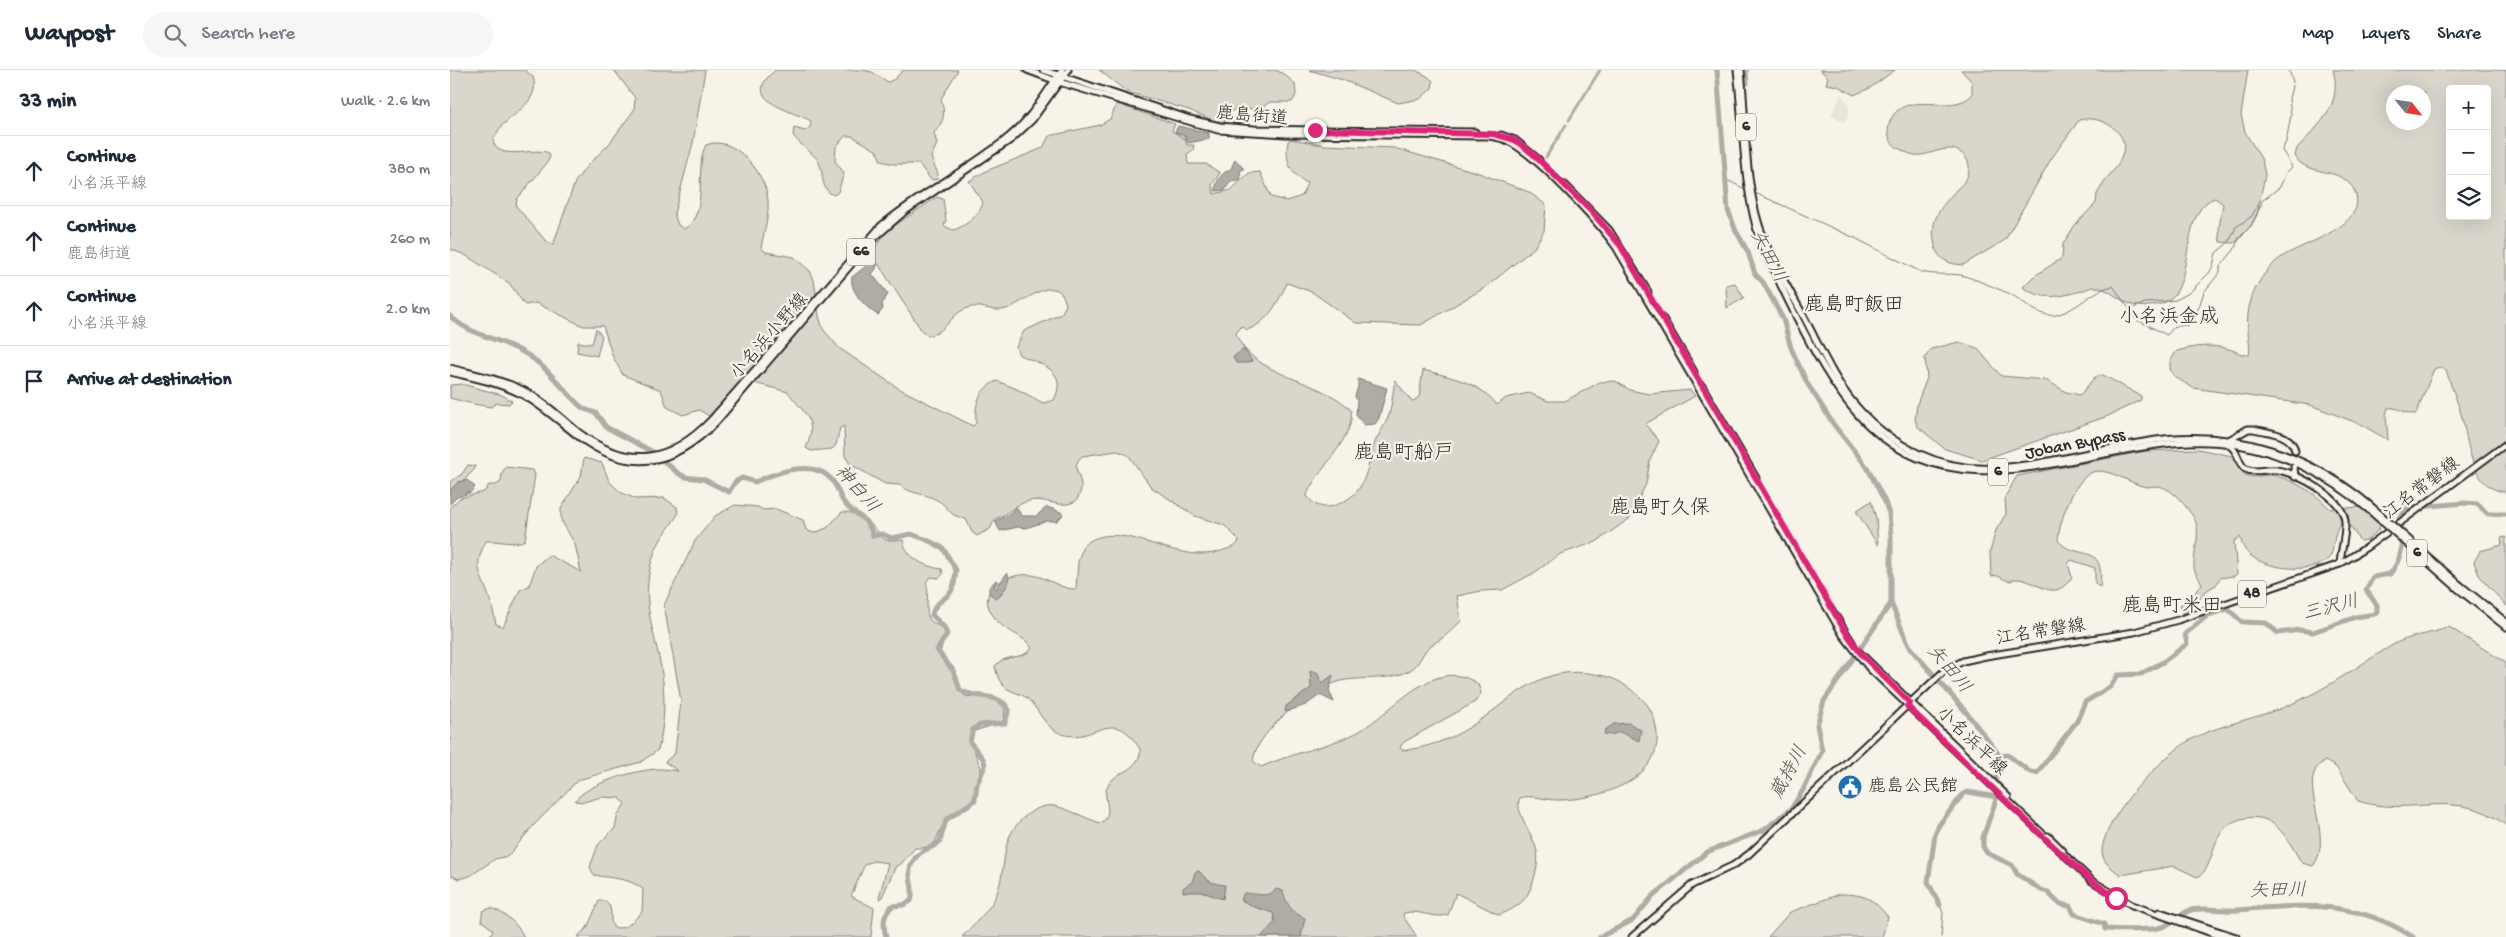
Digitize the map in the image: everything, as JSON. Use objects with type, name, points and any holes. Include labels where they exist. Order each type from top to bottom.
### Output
[{"type":"main road","name":"鹿島街道","points":[[1027,70],[1057,81],[1218,130],[1285,134],[1488,136],[1509,141],[1522,149],[1600,225],[1616,247],[1825,605],[1856,650]]},
{"type":"main road","name":"小名浜平線","points":[[1043,70],[1062,74],[1190,119],[1220,126],[1248,129],[1485,133],[1515,140],[1591,211],[1620,245],[1860,656],[2092,881],[2116,898],[2167,918],[2183,921]]},
{"type":"main road","name":"小名浜小野線","points":[[450,372],[497,384],[522,394],[578,436],[614,456],[636,461],[661,457],[672,453],[700,438],[716,422],[872,240],[904,212],[1012,139],[1032,120],[1062,74],[1068,70]]},
{"type":"main road","name":"Joban Bypass","points":[[1737,70],[1748,184],[1766,245],[1835,375],[1862,412],[1886,434],[1910,450],[1956,465],[1991,468],[2016,466],[2148,441],[2210,437],[2276,450],[2323,472],[2362,497],[2379,516],[2506,627]]},
{"type":"main road","name":"Joban Bypass","points":[[1741,70],[1748,184]]},
{"type":"main road","name":"小名浜小野線","points":[[450,368],[497,380],[524,391],[551,409],[591,441],[609,450],[640,457],[661,457]]},
{"type":"main road","points":[[2239,455],[2244,450],[2253,446],[2246,437],[2248,429]]},
{"type":"main road","points":[[2295,451],[2294,444],[2288,438],[2248,429],[2228,442],[2239,455],[2241,465],[2248,470],[2276,469],[2325,492],[2344,515],[2345,525],[2340,564]]},
{"type":"main road","name":"江名常磐線","points":[[1632,937],[1692,885],[1734,865],[1749,854],[1909,704],[1932,680],[1944,671],[1963,661],[1996,654],[2134,632],[2183,618],[2340,564],[2367,547],[2506,444]]},
{"type":"main road","points":[[2294,467],[2295,477]]},
{"type":"main road","name":"Joban Bypass","points":[[2458,587],[2506,622]]},
{"type":"main road","name":"小名浜平線","points":[[2002,793],[2097,881],[2138,904],[2174,915],[2183,921]]},
{"type":"main road","points":[[2183,921],[2223,937]]},
{"type":"main road","points":[[2183,921],[2236,937]]},
{"type":"shaded area","points":[[450,70],[525,70],[533,77],[533,93],[530,99],[501,127],[493,140],[496,147],[501,151],[543,151],[549,153],[550,157],[547,163],[517,199],[516,206],[545,240],[553,245],[575,182],[586,167],[609,144],[634,110],[635,98],[614,70],[705,70],[693,143],[674,214],[678,225],[684,229],[697,212],[702,155],[706,145],[716,143],[736,149],[753,165],[767,194],[768,214],[761,248],[766,252],[794,257],[810,271],[814,280],[819,316],[823,329],[839,348],[898,388],[973,426],[976,423],[976,410],[979,398],[986,388],[997,381],[1043,403],[1054,400],[1058,390],[1058,382],[1055,375],[1044,365],[1019,355],[1016,347],[1024,331],[1061,314],[1066,305],[1062,294],[1056,289],[1048,289],[1006,309],[968,308],[957,314],[938,332],[928,336],[922,331],[871,253],[888,230],[937,197],[943,199],[946,220],[944,226],[953,230],[962,226],[976,215],[983,202],[969,181],[986,171],[1043,148],[1049,136],[1100,125],[1110,119],[1117,104],[1175,124],[1172,131],[1185,139],[1187,145],[1194,145],[1193,150],[1187,154],[1188,164],[1206,164],[1220,173],[1212,185],[1214,194],[1231,190],[1249,173],[1260,172],[1271,197],[1286,201],[1302,196],[1307,183],[1292,171],[1290,166],[1287,148],[1288,141],[1291,139],[1325,145],[1394,148],[1476,172],[1529,192],[1546,205],[1544,231],[1534,248],[1486,287],[1421,325],[1356,323],[1312,292],[1287,283],[1267,317],[1247,330],[1242,326],[1236,333],[1244,348],[1256,359],[1271,369],[1323,391],[1351,410],[1348,430],[1336,452],[1313,483],[1307,496],[1309,499],[1318,506],[1329,507],[1353,495],[1367,472],[1375,442],[1389,415],[1395,380],[1412,402],[1419,397],[1423,370],[1454,378],[1473,386],[1490,397],[1497,405],[1506,398],[1529,393],[1548,401],[1565,401],[1600,382],[1615,381],[1630,390],[1649,394],[1690,390],[1695,396],[1645,424],[1659,441],[1650,460],[1646,484],[1629,519],[1596,542],[1560,554],[1534,573],[1502,590],[1481,591],[1457,596],[1461,621],[1428,648],[1412,669],[1396,676],[1341,681],[1315,692],[1287,712],[1275,724],[1256,749],[1253,761],[1261,767],[1352,735],[1366,727],[1412,691],[1444,676],[1461,676],[1478,684],[1481,693],[1475,702],[1404,742],[1400,747],[1402,750],[1429,745],[1455,736],[1524,688],[1538,681],[1553,675],[1587,673],[1612,678],[1621,683],[1637,694],[1649,708],[1655,720],[1657,745],[1651,761],[1640,773],[1626,783],[1609,791],[1573,799],[1520,798],[1519,809],[1538,856],[1537,867],[1528,894],[1511,910],[1499,915],[1456,893],[1448,915],[1436,916],[1415,912],[1404,913],[1403,916],[1417,937],[962,937],[986,911],[997,893],[1009,837],[1018,823],[1038,808],[1054,806],[1100,823],[1107,816],[1106,789],[1108,785],[1116,776],[1135,763],[1141,751],[1131,737],[1122,729],[1113,727],[1074,736],[1062,734],[1051,728],[1028,699],[1002,684],[995,666],[999,662],[1024,654],[1032,648],[1024,639],[996,620],[988,605],[991,589],[1005,579],[1014,576],[1032,575],[1065,588],[1076,589],[1078,562],[1083,546],[1097,537],[1113,535],[1187,553],[1206,554],[1231,548],[1239,540],[1224,525],[1195,516],[1151,487],[1129,456],[1117,451],[1082,456],[1076,466],[1081,487],[1076,501],[1064,504],[1035,500],[1024,502],[995,519],[990,529],[977,536],[972,532],[966,519],[955,515],[937,500],[908,490],[900,485],[885,484],[850,464],[845,456],[844,426],[840,428],[836,445],[832,449],[811,451],[806,448],[810,438],[810,423],[804,411],[788,392],[743,380],[709,416],[699,410],[683,415],[667,407],[661,390],[623,375],[613,357],[603,326],[583,326],[536,303],[525,305],[509,283],[465,255],[450,249]]},
{"type":"shaded area","points":[[776,70],[862,70],[872,72],[888,82],[895,79],[903,70],[958,70],[941,99],[943,117],[934,133],[937,144],[931,157],[938,174],[937,179],[931,180],[919,164],[893,164],[881,161],[877,151],[852,136],[845,136],[836,147],[835,161],[844,173],[838,192],[834,195],[829,193],[824,185],[818,161],[793,135],[794,128],[805,131],[810,127],[811,121],[772,103],[765,97],[762,89],[765,80]]},
{"type":"shaded area","points":[[1099,70],[1276,70],[1295,84],[1296,95],[1292,102],[1270,102],[1258,110],[1237,107],[1229,114],[1229,119],[1219,123],[1189,110],[1127,92]]},
{"type":"shaded area","points":[[1309,70],[1415,70],[1433,81],[1432,88],[1420,99],[1398,103],[1343,80]]},
{"type":"shaded area","points":[[1820,70],[1895,70],[1870,88],[1854,95],[1838,86],[1826,84],[1828,77]]},
{"type":"shaded area","points":[[1961,70],[2248,70],[2241,115],[2245,132],[2262,160],[2265,175],[2257,215],[2238,241],[2233,243],[2220,242],[2219,228],[2223,204],[2215,198],[2205,204],[2193,226],[2180,284],[2175,294],[2162,304],[2144,307],[2135,306],[2107,291],[2092,287],[2058,296],[2044,296],[2030,291],[2023,287],[2033,277],[2062,258],[2063,244],[2075,225],[2096,203],[2097,194],[2118,165],[2125,147],[2119,134],[2108,124],[2094,119],[2079,120],[2051,159],[2005,240],[1963,265],[1953,264],[1941,258],[1936,251],[1935,221],[1941,208],[1964,182],[1969,164],[1965,156],[1953,149],[1921,155],[1910,154],[1892,143],[1888,127],[1897,111],[1906,106],[1917,104],[1952,104],[1963,101],[1972,95],[1972,82]]},
{"type":"shaded area","points":[[2333,70],[2506,70],[2506,491],[2504,492],[2492,488],[2477,472],[2472,461],[2464,425],[2446,370],[2439,367],[2434,369],[2416,414],[2388,408],[2386,414],[2388,440],[2360,424],[2310,405],[2193,388],[2175,377],[2170,369],[2170,361],[2177,351],[2190,348],[2216,346],[2249,355],[2249,310],[2251,300],[2265,273],[2288,253],[2329,233],[2352,216],[2356,205],[2355,192],[2350,184],[2334,174],[2307,167],[2295,156],[2297,148],[2327,114],[2335,94]]},
{"type":"shaded area","points":[[1841,95],[1849,104],[1849,115],[1844,122],[1831,116]]},
{"type":"shaded area","points":[[1178,126],[1209,133],[1209,139],[1188,143],[1185,136],[1175,132]]},
{"type":"shaded area","points":[[1235,159],[1244,169],[1240,171],[1241,179],[1230,182],[1225,190],[1215,191],[1220,177],[1231,169]]},
{"type":"shaded area","points":[[870,263],[877,264],[872,274],[888,294],[882,304],[883,309],[878,315],[856,294],[852,282],[852,277]]},
{"type":"shaded area","points":[[1735,283],[1744,298],[1727,308],[1726,285]]},
{"type":"shaded area","points":[[596,329],[602,336],[597,356],[577,352],[578,342],[592,344]]},
{"type":"shaded area","points":[[1959,342],[1977,348],[2001,376],[2046,380],[2066,392],[2080,395],[2095,377],[2103,375],[2141,396],[2141,400],[2108,416],[1982,460],[1945,449],[1918,427],[1915,420],[1917,404],[1927,378],[1925,358],[1931,349]]},
{"type":"shaded area","points":[[1244,349],[1252,361],[1236,363],[1233,357]]},
{"type":"shaded area","points":[[1358,379],[1387,388],[1379,418],[1375,424],[1364,425],[1356,415],[1357,401],[1355,396]]},
{"type":"shaded area","points":[[462,384],[502,395],[512,401],[509,404],[497,403],[491,407],[450,398],[450,385]]},
{"type":"shaded area","points":[[2198,449],[2232,456],[2238,467],[2246,475],[2255,477],[2277,476],[2294,483],[2319,498],[2330,509],[2360,507],[2380,524],[2379,529],[2368,540],[2360,541],[2349,524],[2340,524],[2332,553],[2327,560],[2319,565],[2296,568],[2283,568],[2259,561],[2244,548],[2240,537],[2234,541],[2237,574],[2220,578],[2216,585],[2204,592],[2197,604],[2182,614],[2180,605],[2192,596],[2202,584],[2194,567],[2197,529],[2194,518],[2173,493],[2163,487],[2144,487],[2115,475],[2098,471],[2090,473],[2076,488],[2065,510],[2058,540],[2072,550],[2094,557],[2098,562],[2101,572],[2100,587],[2095,584],[2095,568],[2071,560],[2068,564],[2072,577],[2065,585],[2058,589],[2046,589],[2025,580],[2014,579],[2009,581],[1997,576],[1991,576],[1990,552],[1996,530],[2006,514],[2005,497],[2017,476],[2146,451]]},
{"type":"shaded area","points":[[584,458],[602,463],[609,481],[620,492],[636,499],[664,498],[677,507],[678,514],[655,551],[649,575],[648,606],[661,665],[664,691],[663,724],[658,750],[641,762],[578,780],[533,826],[508,856],[495,859],[470,876],[459,879],[450,875],[450,507],[460,498],[484,492],[489,485],[496,485],[501,482],[502,473],[506,467],[533,470],[535,475],[525,540],[511,543],[486,541],[479,558],[479,570],[496,624],[503,627],[520,590],[529,586],[536,566],[549,555],[581,572],[575,544],[561,520],[561,509],[581,476]]},
{"type":"shaded area","points":[[468,465],[475,466],[474,470],[450,494],[450,482],[462,474]]},
{"type":"shaded area","points":[[467,480],[475,487],[469,494],[467,491],[467,494],[457,497],[450,504],[450,490],[458,482]]},
{"type":"shaded area","points":[[1871,501],[1876,518],[1878,545],[1856,511]]},
{"type":"shaded area","points":[[735,505],[758,507],[763,510],[776,509],[803,520],[806,530],[814,533],[827,528],[842,512],[856,514],[866,520],[885,540],[903,540],[912,557],[923,564],[942,569],[943,574],[939,578],[931,577],[926,582],[929,618],[932,622],[946,630],[940,653],[954,668],[959,690],[965,696],[997,701],[1005,709],[1004,720],[972,732],[970,740],[981,768],[971,806],[948,820],[941,828],[933,844],[924,848],[915,848],[901,864],[896,866],[881,899],[879,898],[888,863],[874,861],[865,864],[851,896],[874,908],[871,937],[577,937],[587,928],[599,901],[606,901],[609,905],[613,927],[622,928],[626,926],[642,912],[643,889],[625,880],[594,875],[590,867],[598,845],[615,828],[618,814],[625,804],[620,798],[601,797],[584,802],[575,801],[581,795],[601,783],[626,775],[659,769],[678,771],[665,762],[675,753],[681,701],[664,605],[695,541],[715,516]]},
{"type":"shaded area","points":[[1016,507],[1022,516],[1036,516],[1047,507],[1061,512],[1063,515],[1057,521],[1047,521],[1026,528],[1018,527],[1000,531],[995,521],[1009,514]]},
{"type":"shaded area","points":[[2506,537],[2506,606],[2479,575],[2474,562],[2480,551],[2502,545],[2501,538]]},
{"type":"shaded area","points":[[1007,573],[1009,576],[1008,585],[997,599],[989,593],[989,588],[996,580],[994,587],[996,589]]},
{"type":"shaded area","points":[[2449,627],[2506,663],[2506,825],[2487,813],[2469,807],[2450,805],[2377,805],[2358,801],[2336,767],[2325,761],[2316,769],[2313,780],[2313,793],[2320,839],[2319,854],[2313,866],[2302,863],[2287,838],[2274,825],[2266,820],[2257,818],[2246,818],[2233,822],[2224,829],[2218,837],[2208,865],[2197,877],[2174,866],[2121,875],[2106,863],[2102,852],[2105,838],[2112,822],[2136,788],[2180,747],[2205,733],[2270,712],[2309,696],[2398,642]]},
{"type":"shaded area","points":[[1310,671],[1317,672],[1322,683],[1333,675],[1329,691],[1334,702],[1320,695],[1306,705],[1285,712],[1286,706],[1311,688]]},
{"type":"shaded area","points":[[1629,723],[1641,730],[1639,741],[1620,732],[1611,735],[1604,734],[1605,730],[1614,724]]},
{"type":"shaded area","points":[[1199,871],[1210,881],[1225,885],[1223,899],[1202,892],[1183,892],[1183,888],[1192,882],[1195,872]]},
{"type":"shaded area","points":[[1276,889],[1283,891],[1290,908],[1296,914],[1305,918],[1301,937],[1261,937],[1275,922],[1273,913],[1254,907],[1241,900],[1244,893],[1265,895]]},
{"type":"shaded area","points":[[1840,894],[1862,896],[1878,905],[1888,917],[1882,937],[1768,937],[1790,912]]},
{"type":"shaded area","points":[[491,908],[510,919],[524,937],[489,937],[493,930],[481,920],[483,911]]},
{"type":"waterway","points":[[1569,120],[1600,70]]},
{"type":"waterway","name":"矢田川","points":[[1717,70],[1728,210],[1736,231],[1748,252],[1755,274],[1763,282],[1783,319],[1791,348],[1807,383],[1834,425],[1867,467],[1885,502],[1889,514],[1891,536],[1891,603],[1911,649],[1966,712],[2000,756],[2000,772],[1996,779],[1997,797],[1983,837],[1983,847],[1987,853],[2012,865],[2017,874],[2041,890],[2048,892],[2055,900],[2070,906],[2074,914],[2104,924],[2105,929],[2136,930],[2160,928],[2187,911],[2196,909],[2231,910],[2306,906],[2349,910],[2370,916],[2413,937]]},
{"type":"waterway","points":[[1747,70],[1748,84]]},
{"type":"waterway","points":[[2131,309],[2145,303],[2176,300],[2189,293],[2209,273],[2216,253],[2229,242],[2236,227],[2252,216],[2258,204],[2280,187],[2286,173],[2292,167],[2282,150],[2286,142],[2291,115],[2289,99],[2293,82],[2289,70]]},
{"type":"waterway","points":[[1546,157],[1566,125]]},
{"type":"waterway","points":[[1727,180],[1747,190]]},
{"type":"waterway","points":[[1753,192],[1857,239],[1919,271],[1961,275],[1973,279],[2008,293],[2043,314],[2056,315],[2064,312],[2105,288],[2113,286],[2137,320],[2167,335],[2175,326],[2189,325],[2199,307],[2204,292],[2220,272],[2220,267],[2234,250],[2239,238],[2251,226],[2262,203]]},
{"type":"waterway","name":"神白川","points":[[450,316],[473,331],[525,353],[541,365],[578,404],[584,409],[596,413],[606,427],[653,452],[685,477],[703,479],[729,492],[735,482],[742,478],[755,482],[783,472],[804,469],[814,470],[823,473],[831,479],[844,502],[866,522],[873,536],[882,534],[892,538],[911,534],[943,548],[956,570],[950,594],[933,610],[932,615],[944,627],[947,634],[937,650],[954,672],[960,690],[966,693],[994,698],[1005,704],[1009,710],[1005,723],[980,725],[973,729],[970,742],[984,760],[985,766],[977,784],[975,800],[946,820],[940,841],[919,854],[912,862],[910,868],[911,901],[903,905],[892,906],[886,914],[884,921],[886,937]]},
{"type":"waterway","name":"三沢川","points":[[2000,756],[2008,755],[2030,772],[2037,773],[2077,721],[2085,702],[2110,687],[2118,675],[2141,674],[2163,662],[2187,644],[2185,634],[2208,615],[2228,609],[2242,622],[2266,623],[2278,633],[2299,630],[2313,632],[2356,617],[2377,613],[2377,605],[2366,590],[2373,577],[2390,574],[2395,566],[2401,548],[2399,518],[2408,508],[2465,503],[2477,504],[2488,514],[2506,514]]},
{"type":"waterway","name":"蔵持川","points":[[1600,937],[1633,920],[1652,897],[1707,852],[1764,830],[1791,809],[1803,790],[1822,751],[1817,725],[1824,701],[1891,603]]},
{"type":"waterway","points":[[1940,905],[1928,882],[1935,835],[1939,825],[1963,794],[1968,792],[1997,797]]},
{"type":"waterway","points":[[1940,905],[1943,913],[1941,937]]},
{"type":"place","name":"鹿島公民館","points":[[1850,787]]},
{"type":"district","name":"鹿島町飯田","points":[[1854,306]]},
{"type":"district","name":"小名浜金成","points":[[2169,318]]},
{"type":"district","name":"鹿島町船戸","points":[[1404,454]]},
{"type":"district","name":"鹿島町久保","points":[[1660,509]]},
{"type":"district","name":"鹿島町米田","points":[[2172,607]]},
{"type":"route","points":[[1315,130],[1446,131],[1494,134],[1515,140],[1533,154],[1591,211],[1620,245],[1855,647],[1910,703],[1907,706],[2052,845],[2092,881],[2116,898]]}]
